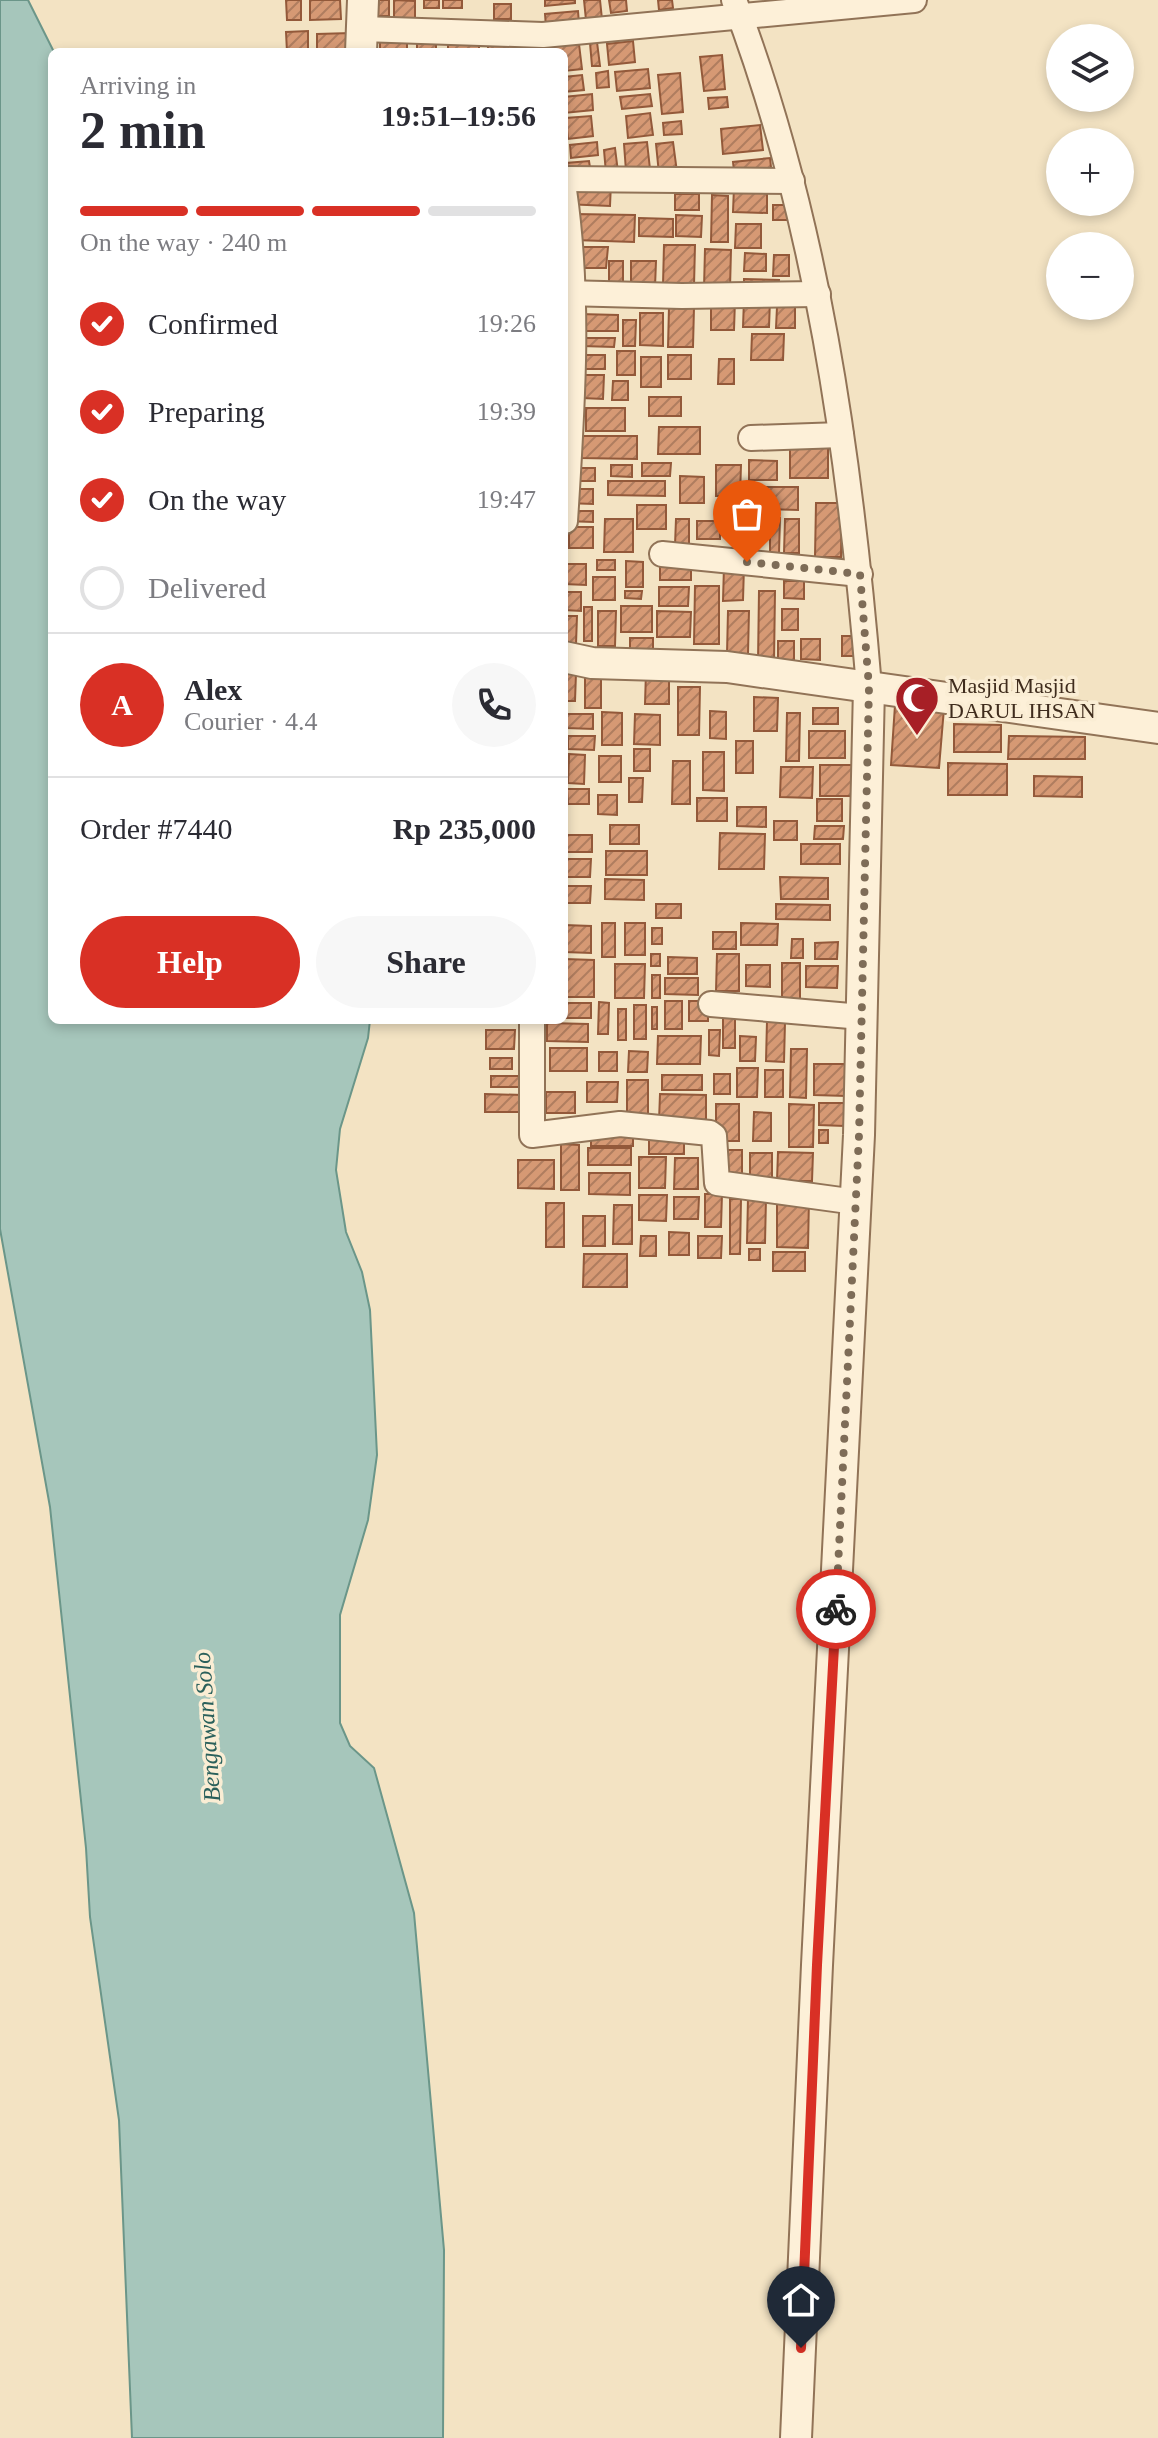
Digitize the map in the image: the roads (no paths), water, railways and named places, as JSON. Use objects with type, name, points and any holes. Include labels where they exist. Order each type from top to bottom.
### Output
[{"type":"street","points":[[362,27],[545,44],[737,8],[914,0]]},
{"type":"street","points":[[737,8],[792,181],[818,294],[860,574],[869,687],[856,1202],[796,2438]]},
{"type":"street","points":[[568,179],[792,181]]},
{"type":"street","points":[[568,272],[574,385],[568,476]]},
{"type":"street","points":[[569,293],[682,296],[818,294]]},
{"type":"street","points":[[751,438],[841,435]]},
{"type":"street","points":[[662,554],[860,574]]},
{"type":"street","points":[[568,658],[592,663],[727,667],[1158,728]]},
{"type":"street","points":[[711,1004],[862,1017]]},
{"type":"street","points":[[532,1024],[532,1135],[620,1124],[708,1132],[714,1136],[717,1183],[856,1202]]},
{"type":"water","name":"Bengawan Solo","points":[[0,0],[28,0],[52,48],[48,48],[48,1024],[370,1024],[340,1129],[336,1170],[346,1232],[362,1272],[370,1310],[377,1455],[368,1520],[340,1615],[340,1723],[350,1746],[374,1768],[414,1913],[444,2250],[443,2438],[132,2438],[119,2120],[90,1917],[86,1848],[50,1507],[0,1229]]},
{"type":"place","name":"Masjid Masjid DARUL IHSAN","points":[[917,737]]}]
